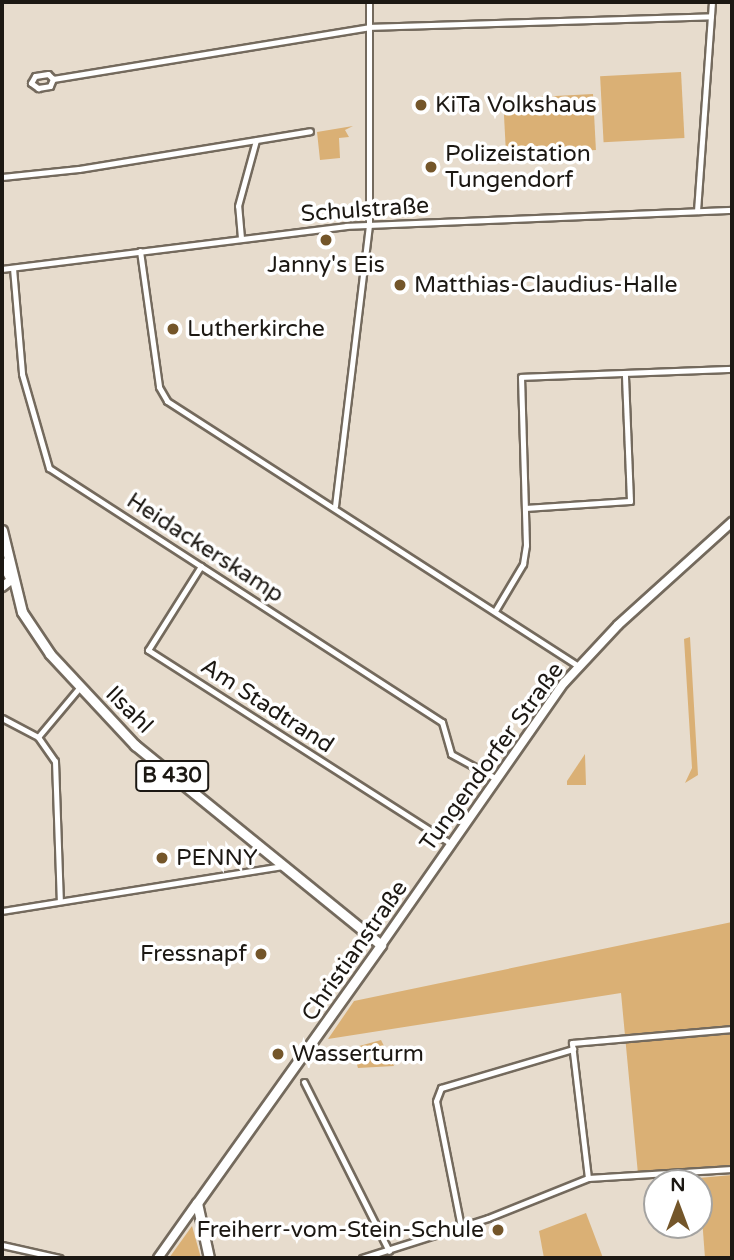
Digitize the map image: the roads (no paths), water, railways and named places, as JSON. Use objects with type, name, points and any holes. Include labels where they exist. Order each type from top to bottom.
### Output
[{"type":"main road","name":"Tungendorfer Straße","points":[[435,869],[495,778],[579,667],[618,625],[732,522]]},
{"type":"main road","name":"B 430","points":[[2,530],[7,580]]},
{"type":"main road","name":"B 430","points":[[2,562],[7,580]]},
{"type":"main road","points":[[2,587],[7,580]]},
{"type":"main road","name":"Ilsahl","points":[[7,580],[34,633],[135,745],[382,945]]},
{"type":"main road","name":"Christianstraße","points":[[158,1258],[435,869]]},
{"type":"main road","points":[[197,1203],[209,1258]]},
{"type":"street","points":[[335,506],[369,225],[369,2]]},
{"type":"street","points":[[697,211],[712,2]]},
{"type":"street","points":[[53,79],[369,27],[711,16]]},
{"type":"street","points":[[2,177],[310,131]]},
{"type":"street","points":[[242,238],[238,205],[256,140]]},
{"type":"street","name":"Schulstraße","points":[[2,269],[242,238],[369,225],[732,210]]},
{"type":"street","points":[[140,251],[159,387],[167,401],[335,506],[579,667]]},
{"type":"street","name":"Heidackerskamp","points":[[13,268],[22,374],[49,468],[443,722],[451,754],[495,778]]},
{"type":"street","points":[[495,611],[523,564],[525,508],[521,377],[732,369]]},
{"type":"street","points":[[525,508],[630,501],[625,374]]},
{"type":"street","name":"Am Stadtrand","points":[[201,566],[148,650],[451,844]]},
{"type":"street","points":[[38,737],[80,687]]},
{"type":"street","points":[[2,718],[38,737],[59,772],[60,901]]},
{"type":"street","points":[[2,911],[283,866]]},
{"type":"street","points":[[461,1227],[436,1101],[441,1088],[573,1046],[732,1029]]},
{"type":"street","points":[[573,1046],[588,1178]]},
{"type":"street","points":[[304,1082],[389,1251]]},
{"type":"street","points":[[362,1258],[461,1227],[588,1178],[732,1169]]},
{"type":"street","points":[[2,1245],[60,1258]]},
{"type":"place","name":"KiTa Volkshaus","points":[[421,105]]},
{"type":"place","name":"Polizeistation Tungendorf","points":[[431,167]]},
{"type":"place","name":"Janny's Eis","points":[[326,240]]},
{"type":"place","name":"Matthias-Claudius-Halle","points":[[400,285]]},
{"type":"place","name":"Lutherkirche","points":[[173,329]]},
{"type":"place","name":"PENNY","points":[[162,858]]},
{"type":"place","name":"Fressnapf","points":[[261,954]]},
{"type":"place","name":"Wasserturm","points":[[278,1054]]},
{"type":"place","name":"Freiherr-vom-Stein-Schule","points":[[498,1230]]}]
